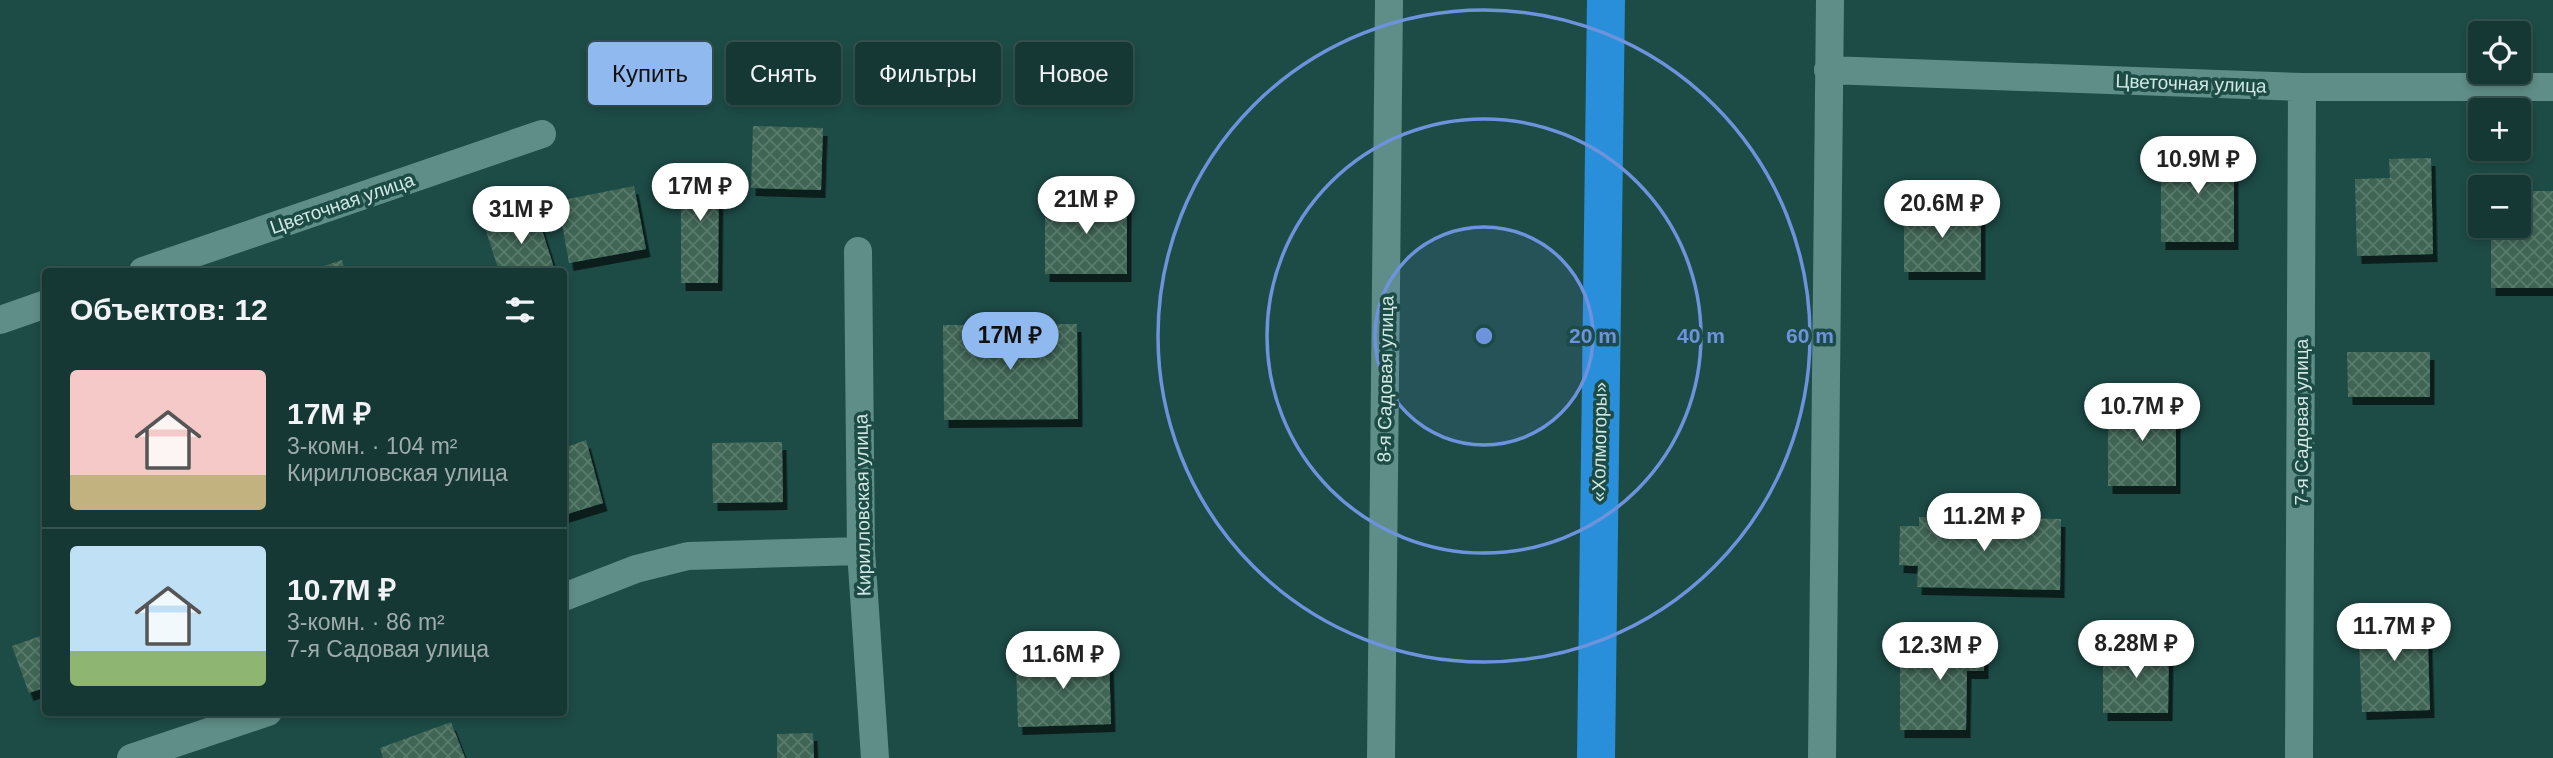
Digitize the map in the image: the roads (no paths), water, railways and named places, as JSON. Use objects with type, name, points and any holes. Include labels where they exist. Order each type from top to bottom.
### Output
[{"type":"highway","name":"«Холмогоры»","points":[[1596,758],[1606,0]]},
{"type":"street","name":"8-я Садовая улица","points":[[1381,758],[1389,0]]},
{"type":"street","points":[[1822,758],[1830,0]]},
{"type":"street","name":"Цветочная улица","points":[[1828,70],[2302,87],[2553,87]]},
{"type":"street","name":"7-я Садовая улица","points":[[2299,758],[2302,87]]},
{"type":"street","name":"Цветочная улица","points":[[152,268],[542,134]]},
{"type":"street","name":"Кирилловская улица","points":[[858,251],[861,551],[875,758]]},
{"type":"street","points":[[0,320],[42,305]]},
{"type":"street","points":[[567,596],[636,569],[688,556],[861,551]]},
{"type":"street","points":[[131,758],[256,716]]}]
